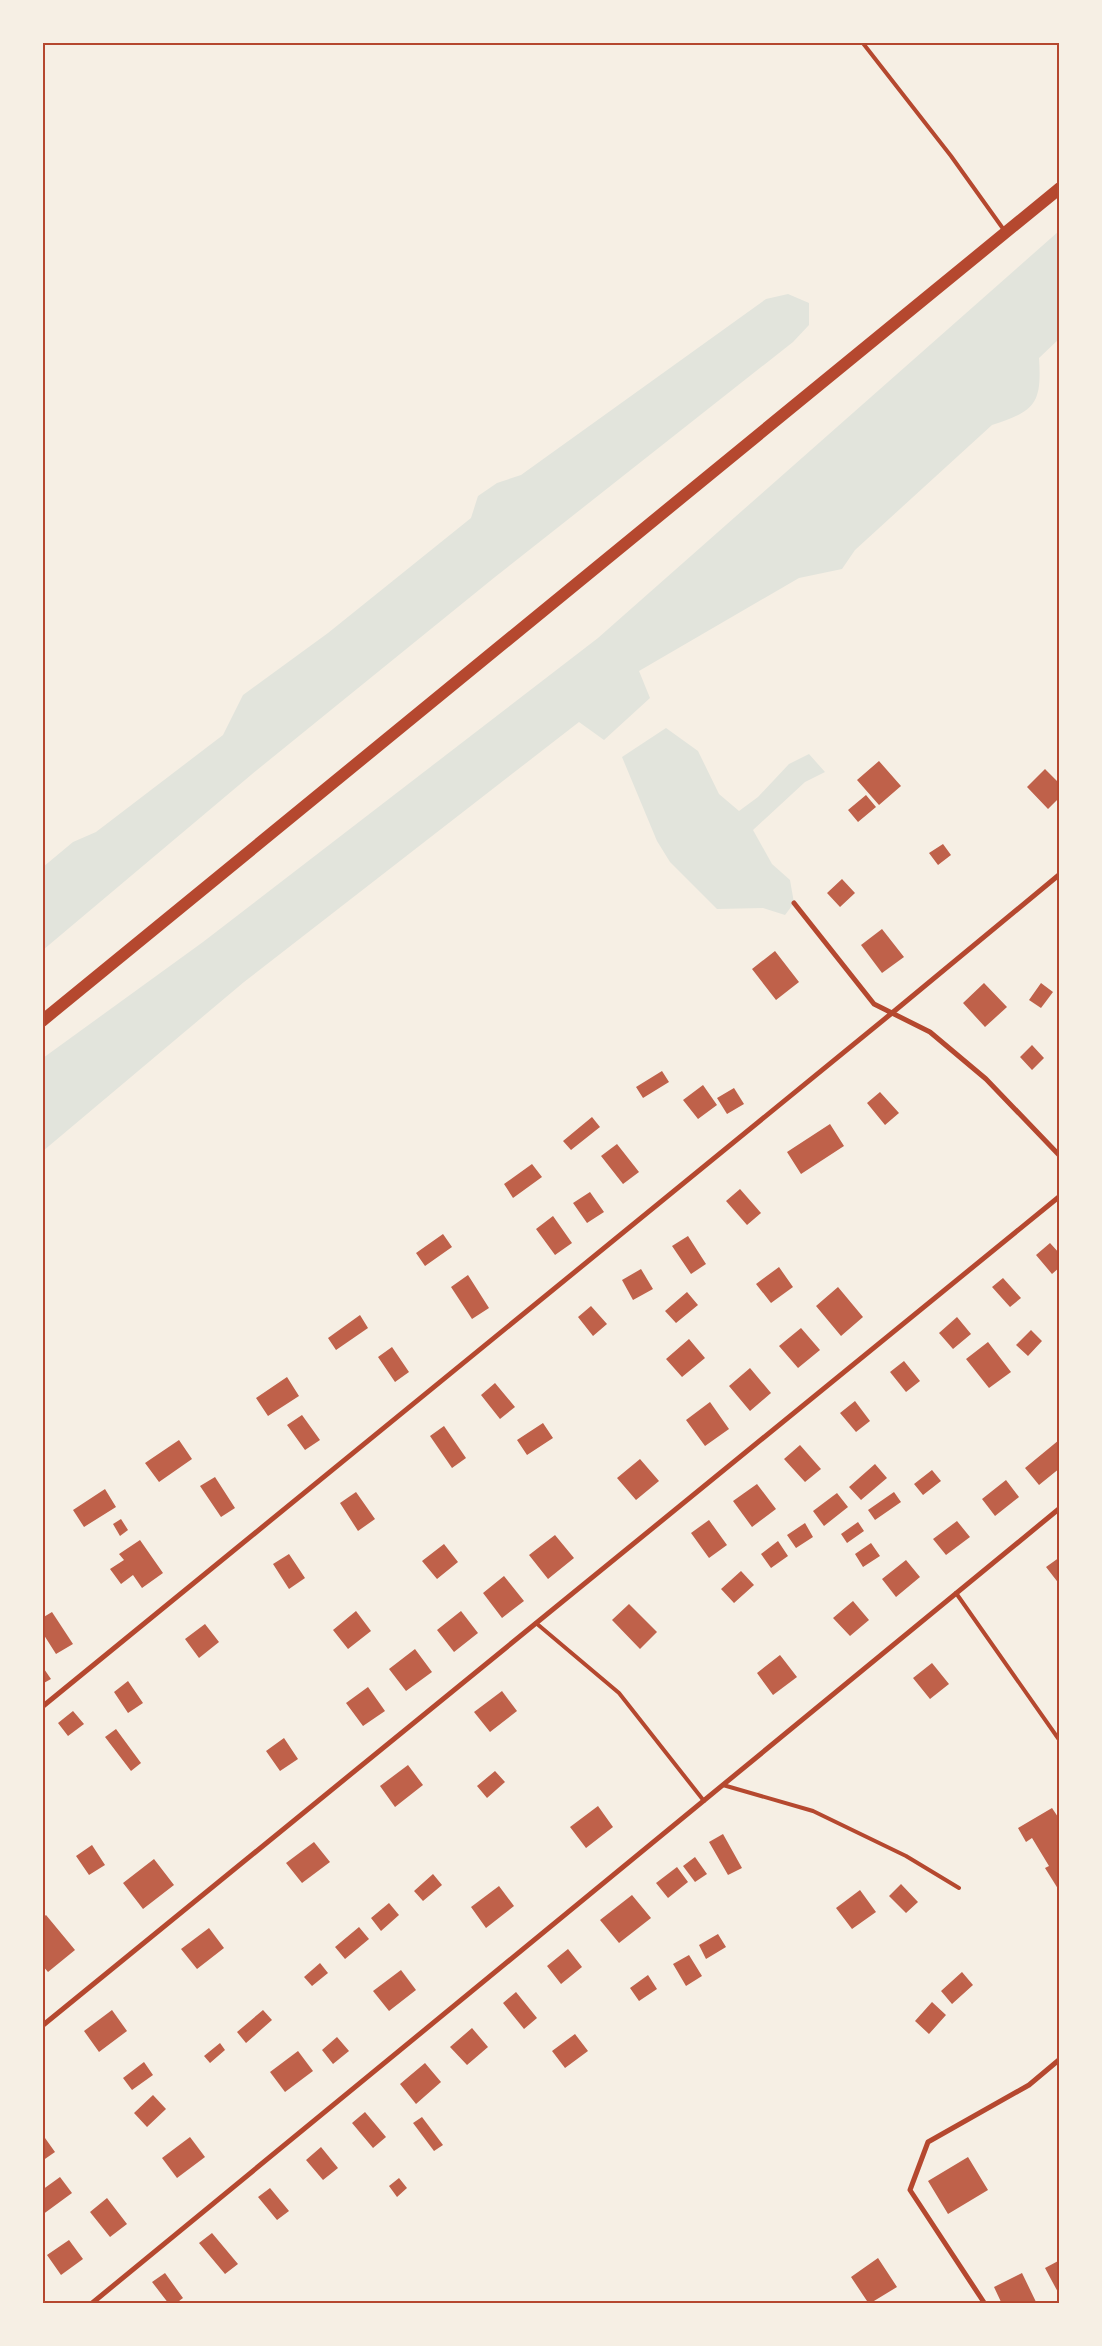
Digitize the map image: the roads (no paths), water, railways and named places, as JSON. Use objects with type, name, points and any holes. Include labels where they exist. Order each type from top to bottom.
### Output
[{"type":"main road","points":[[42,1021],[1060,188]]},
{"type":"street","points":[[42,1707],[1060,874]]},
{"type":"street","points":[[794,903],[874,1004],[930,1032],[986,1079],[1060,1156]]},
{"type":"street","points":[[42,2026],[1060,1196]]},
{"type":"street","points":[[91,2304],[1060,1508]]},
{"type":"street","points":[[985,2304],[910,2190],[928,2142],[1029,2085],[1060,2059]]},
{"type":"lane","points":[[862,42],[951,156],[1005,232]]},
{"type":"lane","points":[[956,1593],[1060,1741]]},
{"type":"lane","points":[[536,1623],[619,1693],[704,1801]]},
{"type":"lane","points":[[724,1784],[813,1811],[906,1856],[959,1888]]}]
